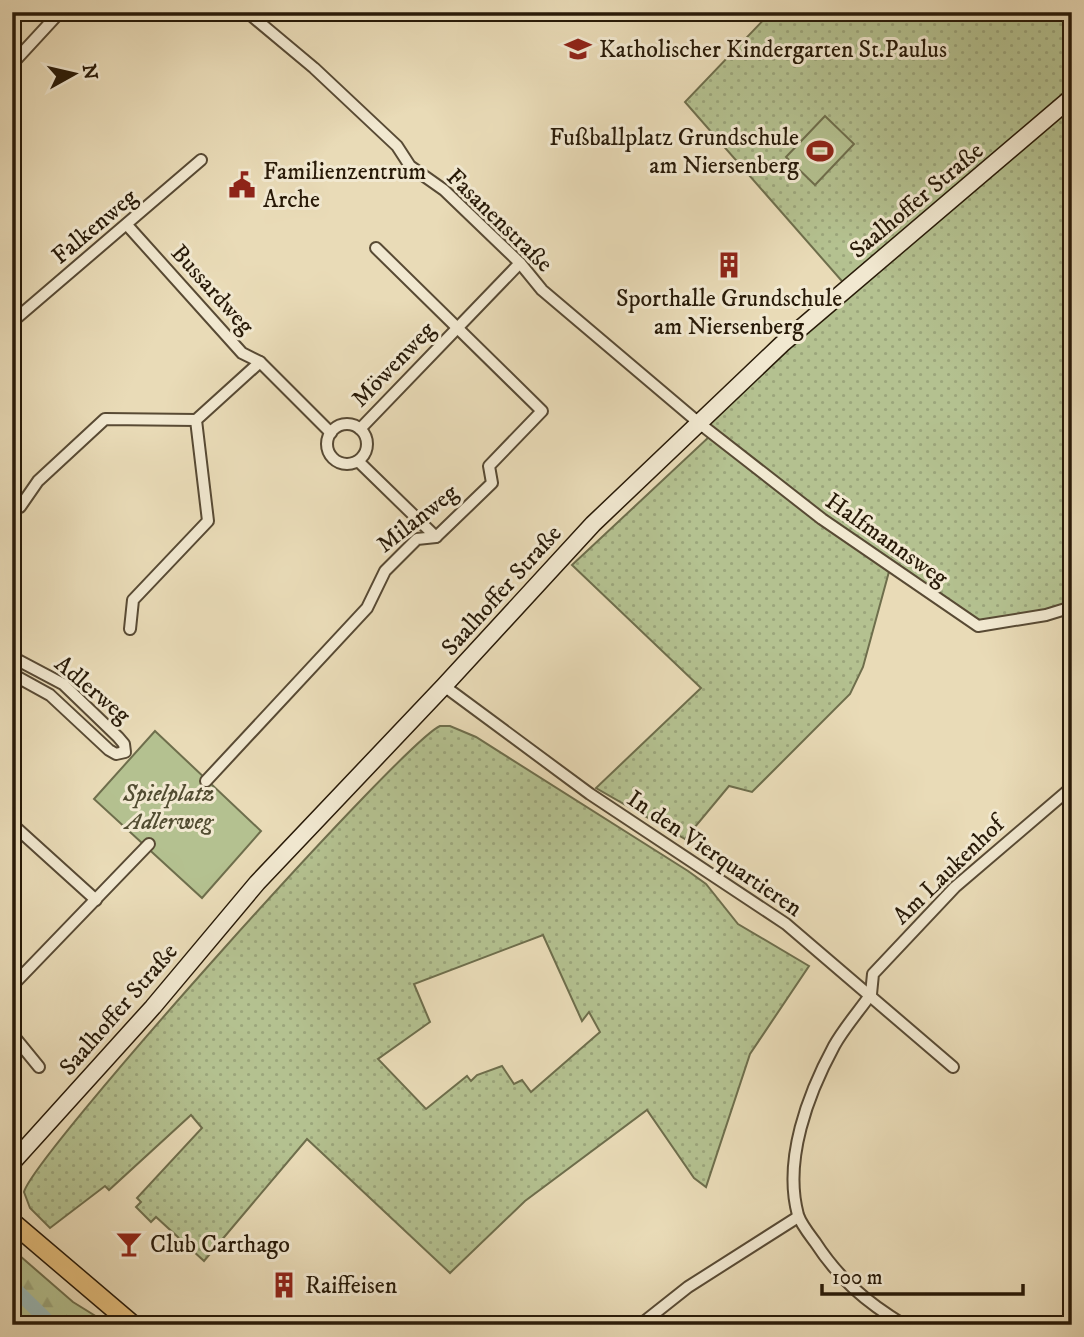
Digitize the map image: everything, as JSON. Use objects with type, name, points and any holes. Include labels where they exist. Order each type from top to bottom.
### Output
[{"type":"main road","name":"Saalhoffer Straße","points":[[12,1163],[153,1007],[257,883],[593,524],[782,344],[1072,97]]},
{"type":"main road","points":[[12,1222],[133,1325]]},
{"type":"street","points":[[12,64],[60,12]]},
{"type":"street","name":"Fasanenstraße","points":[[247,12],[314,68],[397,146],[410,166],[444,190],[520,263],[542,290],[699,423]]},
{"type":"street","name":"Falkenweg","points":[[12,323],[201,160]]},
{"type":"street","name":"Bussardweg","points":[[127,225],[242,354],[260,362],[331,433]]},
{"type":"street","name":"Möwenweg","points":[[376,248],[456,328]]},
{"type":"street","name":"Möwenweg","points":[[360,429],[520,263]]},
{"type":"street","name":"Milanweg","points":[[206,781],[367,608],[385,570],[417,539],[436,537],[492,483],[489,466],[542,411],[456,328]]},
{"type":"street","points":[[20,507],[38,481],[105,419],[196,420],[260,362]]},
{"type":"street","points":[[130,629],[133,600],[208,521],[196,420]]},
{"type":"street","name":"Halfmannsweg","points":[[699,423],[822,519],[978,626],[1046,615],[1072,607]]},
{"type":"street","name":"Möwenweg","points":[[331,433],[346,424],[360,429],[367,443],[364,455],[358,461]]},
{"type":"street","points":[[331,433],[328,446],[335,459],[344,463],[358,461],[436,537]]},
{"type":"street","name":"Adlerweg","points":[[12,657],[63,684],[118,737],[124,744],[125,752],[116,754],[109,750],[50,695],[12,674]]},
{"type":"street","name":"In den Vierquartieren","points":[[444,686],[590,794],[693,864],[760,905],[871,994],[953,1067]]},
{"type":"street","name":"Am Laukenhof","points":[[798,1217],[794,1189],[798,1146],[810,1097],[835,1044],[871,994],[873,974],[955,887],[1072,787]]},
{"type":"street","points":[[12,824],[96,900]]},
{"type":"street","points":[[12,986],[149,844]]},
{"type":"street","points":[[12,1034],[39,1067]]},
{"type":"street","points":[[640,1325],[688,1287],[798,1217],[833,1270],[861,1297],[904,1325]]},
{"type":"green space","points":[[771,12],[1072,12],[1072,607],[971,627],[890,568],[863,667],[850,694],[752,792],[729,786],[685,839],[596,788],[701,688],[572,565],[710,436],[699,423],[848,288],[685,102]]},
{"type":"green space","name":"Fußballplatz Grundschule am Niersenberg","points":[[825,116],[854,144],[815,185],[786,157]]},
{"type":"green space","points":[[440,726],[450,726],[476,737],[688,871],[706,884],[738,924],[809,966],[750,1054],[706,1187],[694,1178],[647,1110],[525,1201],[450,1273],[307,1139],[204,1261],[156,1217],[151,1222],[136,1207],[141,1202],[137,1198],[202,1128],[191,1115],[109,1190],[105,1186],[50,1228],[30,1208],[24,1192],[43,1162],[88,1105],[222,951],[295,870],[412,749]],"holes":[[[543,935],[582,1021],[589,1012],[600,1032],[531,1092],[522,1080],[514,1084],[502,1066],[477,1075],[471,1081],[467,1076],[426,1109],[378,1059],[430,1022],[414,984]]]},
{"type":"green space","name":"Spielplatz Adlerweg","points":[[155,731],[261,831],[202,898],[94,799]]},
{"type":"green space","points":[[12,1249],[73,1302],[110,1325],[12,1325]]},
{"type":"waterway","points":[[12,1286],[52,1325]]},
{"type":"place","name":"Katholischer Kindergarten St.Paulus","points":[[578,49]]},
{"type":"place","name":"Fußballplatz Grundschule am Niersenberg","points":[[820,151]]},
{"type":"place","name":"Familienzentrum Arche","points":[[242,185]]},
{"type":"place","name":"Sporthalle Grundschule am Niersenberg","points":[[729,265]]},
{"type":"place","name":"Club Carthago","points":[[129,1244]]},
{"type":"place","name":"Raiffeisen","points":[[284,1285]]}]
